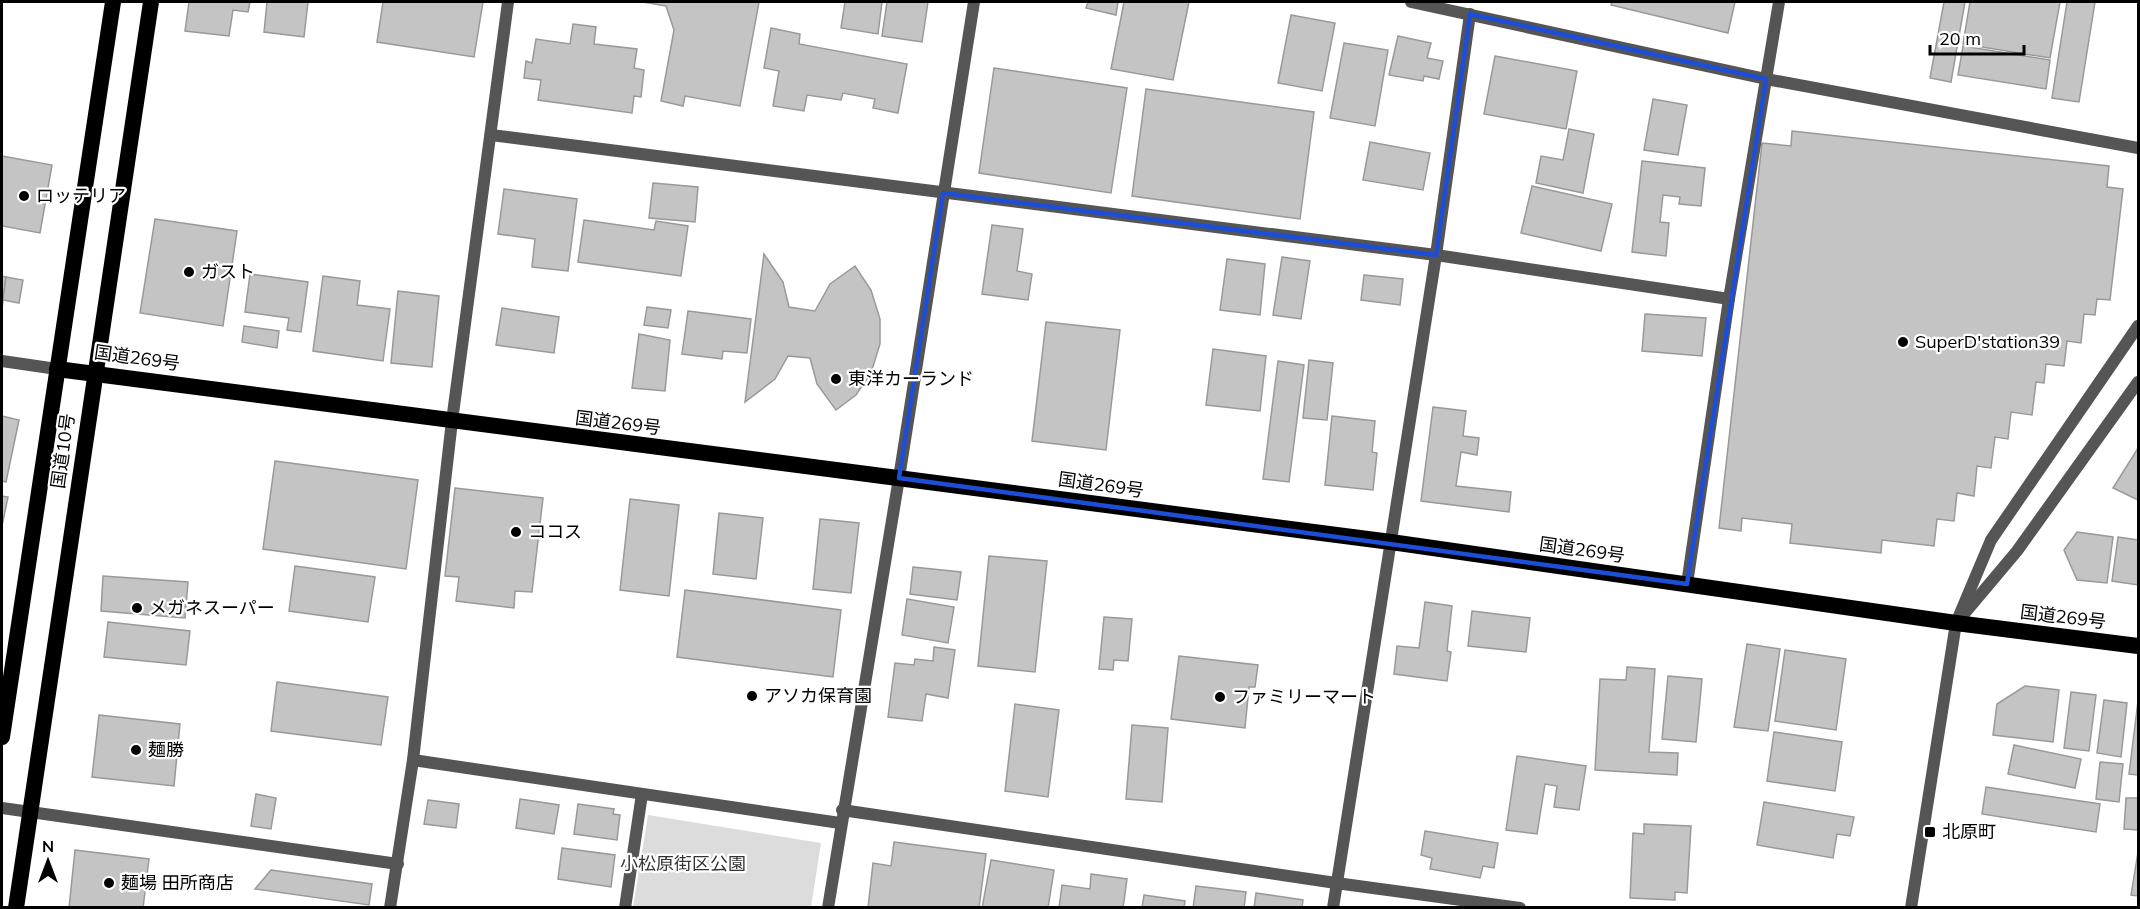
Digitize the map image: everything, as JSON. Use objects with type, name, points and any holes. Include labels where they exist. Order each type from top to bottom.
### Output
[{"type":"highway","name":"国道10号","points":[[2,737],[113,2]]},
{"type":"highway","name":"国道10号","points":[[16,908],[94,372],[151,2]]},
{"type":"highway","name":"国道269号","points":[[57,369],[1391,542],[1956,623],[2139,646]]},
{"type":"street","points":[[390,908],[413,760],[452,421],[508,2]]},
{"type":"street","points":[[828,908],[974,2]]},
{"type":"street","points":[[1411,2],[1766,79],[2139,148]]},
{"type":"street","points":[[1687,584],[1729,299],[1779,2]]},
{"type":"street","points":[[1333,908],[1436,255],[1470,14]]},
{"type":"street","points":[[491,135],[1436,255],[1729,299]]},
{"type":"street","points":[[1911,908],[1956,623],[1991,540],[2139,326]]},
{"type":"street","points":[[2,361],[57,369]]},
{"type":"street","points":[[1956,623],[2017,551],[2139,382]]},
{"type":"street","points":[[413,760],[840,823]]},
{"type":"street","points":[[625,908],[642,794]]},
{"type":"street","points":[[2,808],[398,864]]},
{"type":"street","points":[[842,810],[1520,908]]},
{"type":"highlighted area","points":[[1470,14],[1766,79],[1687,584],[899,478],[943,193],[1436,255]]},
{"type":"green space","name":"小松原街区公園","points":[[648,815],[821,843],[811,907],[633,907]]},
{"type":"building","points":[[189,2],[250,2],[248,12],[233,10],[229,36],[185,31]]},
{"type":"building","points":[[267,2],[308,2],[304,37],[264,32]]},
{"type":"building","points":[[383,2],[483,2],[474,57],[377,42]]},
{"type":"building","points":[[643,2],[759,2],[740,106],[685,96],[683,106],[661,101],[674,30],[666,6]]},
{"type":"building","points":[[845,2],[882,2],[878,34],[841,28]]},
{"type":"building","points":[[887,2],[928,2],[922,42],[882,36]]},
{"type":"building","points":[[1088,2],[1118,2],[1116,15],[1086,8]]},
{"type":"building","points":[[1124,2],[1189,2],[1173,80],[1111,69]]},
{"type":"building","points":[[1612,2],[1735,2],[1728,33],[1611,5]]},
{"type":"building","points":[[1944,2],[1965,2],[1951,82],[1930,78]]},
{"type":"building","points":[[1970,2],[2060,2],[2050,58],[1963,44]]},
{"type":"building","points":[[2067,2],[2095,2],[2079,102],[2052,98]]},
{"type":"building","points":[[1291,15],[1335,23],[1322,91],[1278,83]]},
{"type":"building","points":[[573,24],[596,27],[594,44],[637,49],[634,68],[644,70],[641,97],[634,96],[632,113],[538,100],[541,80],[524,78],[526,61],[532,63],[536,39],[570,44]]},
{"type":"building","points":[[771,28],[800,34],[799,44],[907,64],[898,113],[873,108],[875,99],[843,93],[841,100],[807,95],[804,111],[773,106],[779,71],[764,68]]},
{"type":"building","points":[[1398,36],[1431,43],[1427,58],[1443,61],[1439,79],[1424,76],[1423,81],[1389,75]]},
{"type":"building","points":[[1344,43],[1388,50],[1375,126],[1330,118]]},
{"type":"building","points":[[1963,46],[2050,60],[2046,89],[1958,75]]},
{"type":"building","points":[[1495,56],[1577,71],[1566,129],[1484,114]]},
{"type":"building","points":[[994,68],[1127,88],[1111,193],[979,173]]},
{"type":"building","points":[[1146,89],[1314,112],[1300,219],[1132,196]]},
{"type":"building","points":[[1653,99],[1687,105],[1678,155],[1644,150]]},
{"type":"building","points":[[1569,129],[1594,134],[1583,193],[1536,183],[1541,156],[1563,160]]},
{"type":"building","name":"SuperD'station39","points":[[1792,131],[2109,166],[2107,187],[2123,189],[2110,300],[2097,299],[2095,315],[2084,314],[2081,343],[2067,341],[2064,366],[2046,364],[2044,383],[2036,382],[2032,415],[2011,412],[2008,439],[1995,437],[1991,468],[1977,466],[1974,496],[1957,493],[1954,521],[1937,519],[1934,546],[1882,540],[1881,553],[1790,543],[1792,524],[1742,518],[1741,531],[1719,528],[1762,143],[1791,146]]},
{"type":"building","points":[[1370,142],[1430,153],[1423,190],[1363,180]]},
{"type":"building","name":"ロッテリア","points":[[2,156],[52,165],[40,233],[2,226]]},
{"type":"building","points":[[1642,161],[1705,168],[1701,206],[1679,204],[1680,197],[1663,195],[1660,222],[1669,223],[1666,256],[1632,252]]},
{"type":"building","points":[[653,183],[698,187],[695,222],[649,218]]},
{"type":"building","points":[[1532,186],[1612,204],[1601,251],[1521,233]]},
{"type":"building","points":[[504,189],[577,199],[568,271],[532,267],[535,239],[498,234]]},
{"type":"building","name":"ガスト","points":[[155,219],[237,231],[223,326],[140,313]]},
{"type":"building","points":[[584,220],[654,230],[656,221],[688,226],[681,276],[578,262]]},
{"type":"building","points":[[992,225],[1023,229],[1017,271],[1032,274],[1028,300],[982,294]]},
{"type":"building","points":[[764,254],[783,282],[789,307],[815,311],[830,284],[855,266],[871,290],[880,319],[880,344],[871,373],[856,395],[836,410],[817,384],[810,358],[788,356],[775,379],[745,402]]},
{"type":"building","points":[[1282,257],[1310,261],[1301,319],[1273,315]]},
{"type":"building","points":[[1227,259],[1265,264],[1260,315],[1220,310]]},
{"type":"building","points":[[250,274],[308,282],[301,332],[287,330],[289,318],[245,312]]},
{"type":"building","points":[[1364,275],[1403,279],[1400,305],[1361,300]]},
{"type":"building","points":[[2,276],[6,277],[2,309]]},
{"type":"building","points":[[323,276],[360,281],[357,305],[390,309],[383,361],[313,351]]},
{"type":"building","points":[[6,277],[23,280],[19,303],[3,300]]},
{"type":"building","points":[[398,291],[439,296],[432,367],[391,363]]},
{"type":"building","points":[[647,307],[671,310],[668,328],[644,325]]},
{"type":"building","points":[[502,308],[559,317],[554,353],[496,345]]},
{"type":"building","points":[[688,311],[751,319],[747,353],[723,351],[722,359],[682,354]]},
{"type":"building","points":[[1645,314],[1706,318],[1702,356],[1642,351]]},
{"type":"building","points":[[1046,322],[1120,330],[1106,450],[1032,441]]},
{"type":"building","points":[[244,326],[279,331],[277,348],[242,342]]},
{"type":"building","points":[[639,334],[670,340],[665,391],[632,388]]},
{"type":"building","points":[[1213,349],[1266,356],[1260,411],[1206,405]]},
{"type":"building","points":[[1309,360],[1333,363],[1327,420],[1303,418]]},
{"type":"building","points":[[1278,361],[1304,365],[1289,482],[1263,479]]},
{"type":"building","points":[[1433,407],[1466,411],[1463,436],[1479,438],[1477,455],[1461,452],[1456,486],[1511,492],[1509,512],[1421,501]]},
{"type":"building","points":[[2,416],[19,420],[6,482],[2,481]]},
{"type":"building","points":[[1332,416],[1375,421],[1372,452],[1377,453],[1373,490],[1325,485]]},
{"type":"building","points":[[2138,448],[2138,500],[2113,488]]},
{"type":"building","points":[[275,461],[418,480],[406,569],[263,549]]},
{"type":"building","points":[[455,488],[543,498],[532,592],[515,591],[514,608],[456,601],[459,577],[445,576]]},
{"type":"building","points":[[2,496],[8,497],[2,526]]},
{"type":"building","points":[[630,499],[679,505],[669,596],[620,590]]},
{"type":"building","points":[[719,513],[763,518],[756,579],[713,574]]},
{"type":"building","points":[[820,519],[859,523],[851,593],[813,589]]},
{"type":"building","points":[[2077,532],[2113,537],[2107,583],[2077,580],[2064,550]]},
{"type":"building","points":[[2118,537],[2138,540],[2138,585],[2112,581]]},
{"type":"building","points":[[989,556],[1047,561],[1035,672],[978,666]]},
{"type":"building","points":[[295,566],[375,577],[368,622],[289,611]]},
{"type":"building","points":[[913,567],[961,572],[957,600],[910,594]]},
{"type":"building","points":[[103,576],[188,582],[185,618],[101,611]]},
{"type":"building","points":[[685,590],[841,610],[833,677],[677,657]]},
{"type":"building","points":[[907,599],[954,607],[948,643],[902,635]]},
{"type":"building","points":[[1425,602],[1452,606],[1447,651],[1451,652],[1447,681],[1394,674],[1397,646],[1419,648]]},
{"type":"building","points":[[1472,611],[1530,618],[1526,652],[1468,646]]},
{"type":"building","points":[[1104,617],[1132,619],[1128,661],[1114,660],[1113,670],[1099,669]]},
{"type":"building","points":[[108,622],[190,631],[186,665],[104,657]]},
{"type":"building","points":[[1747,644],[1780,649],[1768,731],[1734,727]]},
{"type":"building","points":[[934,647],[955,650],[948,698],[926,694],[922,721],[888,717],[895,663],[914,665],[915,659],[933,661]]},
{"type":"building","points":[[1785,650],[1846,659],[1836,730],[1775,721]]},
{"type":"building","points":[[1179,656],[1258,665],[1255,687],[1249,687],[1245,728],[1171,719]]},
{"type":"building","points":[[1627,667],[1655,669],[1649,752],[1678,753],[1677,775],[1595,770],[1600,679],[1626,680]]},
{"type":"building","points":[[1668,676],[1702,679],[1696,742],[1662,739]]},
{"type":"building","points":[[277,682],[388,697],[381,745],[271,731]]},
{"type":"building","points":[[2025,686],[2059,690],[2053,742],[1993,735],[1997,704]]},
{"type":"building","points":[[2071,692],[2096,695],[2089,751],[2064,748]]},
{"type":"building","points":[[2104,700],[2127,703],[2121,757],[2097,753]]},
{"type":"building","points":[[2138,701],[2138,775],[2129,774]]},
{"type":"building","points":[[1015,704],[1059,710],[1048,797],[1005,791]]},
{"type":"building","name":"麺勝","points":[[99,715],[180,724],[174,786],[92,777]]},
{"type":"building","points":[[1132,725],[1168,728],[1162,802],[1126,799]]},
{"type":"building","points":[[1774,732],[1842,742],[1835,791],[1767,781]]},
{"type":"building","points":[[2014,745],[2081,759],[2075,788],[2008,774]]},
{"type":"building","points":[[1517,756],[1586,766],[1579,810],[1554,807],[1557,786],[1545,784],[1537,834],[1506,830]]},
{"type":"building","points":[[2100,762],[2123,764],[2119,802],[2096,799]]},
{"type":"building","points":[[1986,787],[2100,804],[2096,832],[1982,814]]},
{"type":"building","points":[[256,794],[276,798],[271,829],[251,826]]},
{"type":"building","points":[[2126,798],[2138,798],[2138,830],[2124,829]]},
{"type":"building","points":[[520,799],[559,805],[554,834],[516,828]]},
{"type":"building","points":[[428,800],[459,804],[456,828],[424,824]]},
{"type":"building","points":[[1764,802],[1854,817],[1850,836],[1837,834],[1833,858],[1757,845]]},
{"type":"building","points":[[578,804],[614,809],[613,814],[620,815],[617,840],[574,834]]},
{"type":"building","points":[[1644,824],[1691,826],[1687,893],[1675,892],[1675,900],[1630,898],[1633,833],[1644,834]]},
{"type":"building","points":[[1425,831],[1498,843],[1494,868],[1483,866],[1480,878],[1430,869],[1432,858],[1421,855]]},
{"type":"building","points":[[894,842],[986,854],[979,908],[868,908],[873,863],[891,866]]},
{"type":"building","points":[[562,848],[615,855],[611,887],[558,879]]},
{"type":"building","name":"麺場 田所商店","points":[[75,850],[149,859],[143,908],[69,908]]},
{"type":"building","points":[[2138,852],[2138,896],[2131,895]]},
{"type":"building","points":[[991,860],[1054,870],[1048,908],[982,908]]},
{"type":"building","points":[[271,870],[372,884],[369,905],[255,889]]},
{"type":"building","points":[[1091,874],[1127,879],[1123,908],[1059,908],[1062,885],[1090,889]]},
{"type":"building","points":[[1196,886],[1246,892],[1244,908],[1193,908]]},
{"type":"building","points":[[1256,893],[1303,900],[1302,908],[1254,908]]},
{"type":"building","points":[[1144,895],[1185,901],[1184,908],[1142,908]]},
{"type":"place","name":"ロッテリア","points":[[24,196]]},
{"type":"place","name":"ガスト","points":[[189,272]]},
{"type":"place","name":"SuperD'station39","points":[[1903,342]]},
{"type":"place","name":"東洋カーランド","points":[[836,379]]},
{"type":"place","name":"ココス","points":[[516,532]]},
{"type":"place","name":"メガネスーパー","points":[[137,608]]},
{"type":"place","name":"アソカ保育園","points":[[752,696]]},
{"type":"place","name":"ファミリーマート","points":[[1220,697]]},
{"type":"place","name":"麺勝","points":[[136,750]]},
{"type":"place","name":"北原町","points":[[1930,832]]},
{"type":"place","name":"麺場 田所商店","points":[[109,883]]}]
